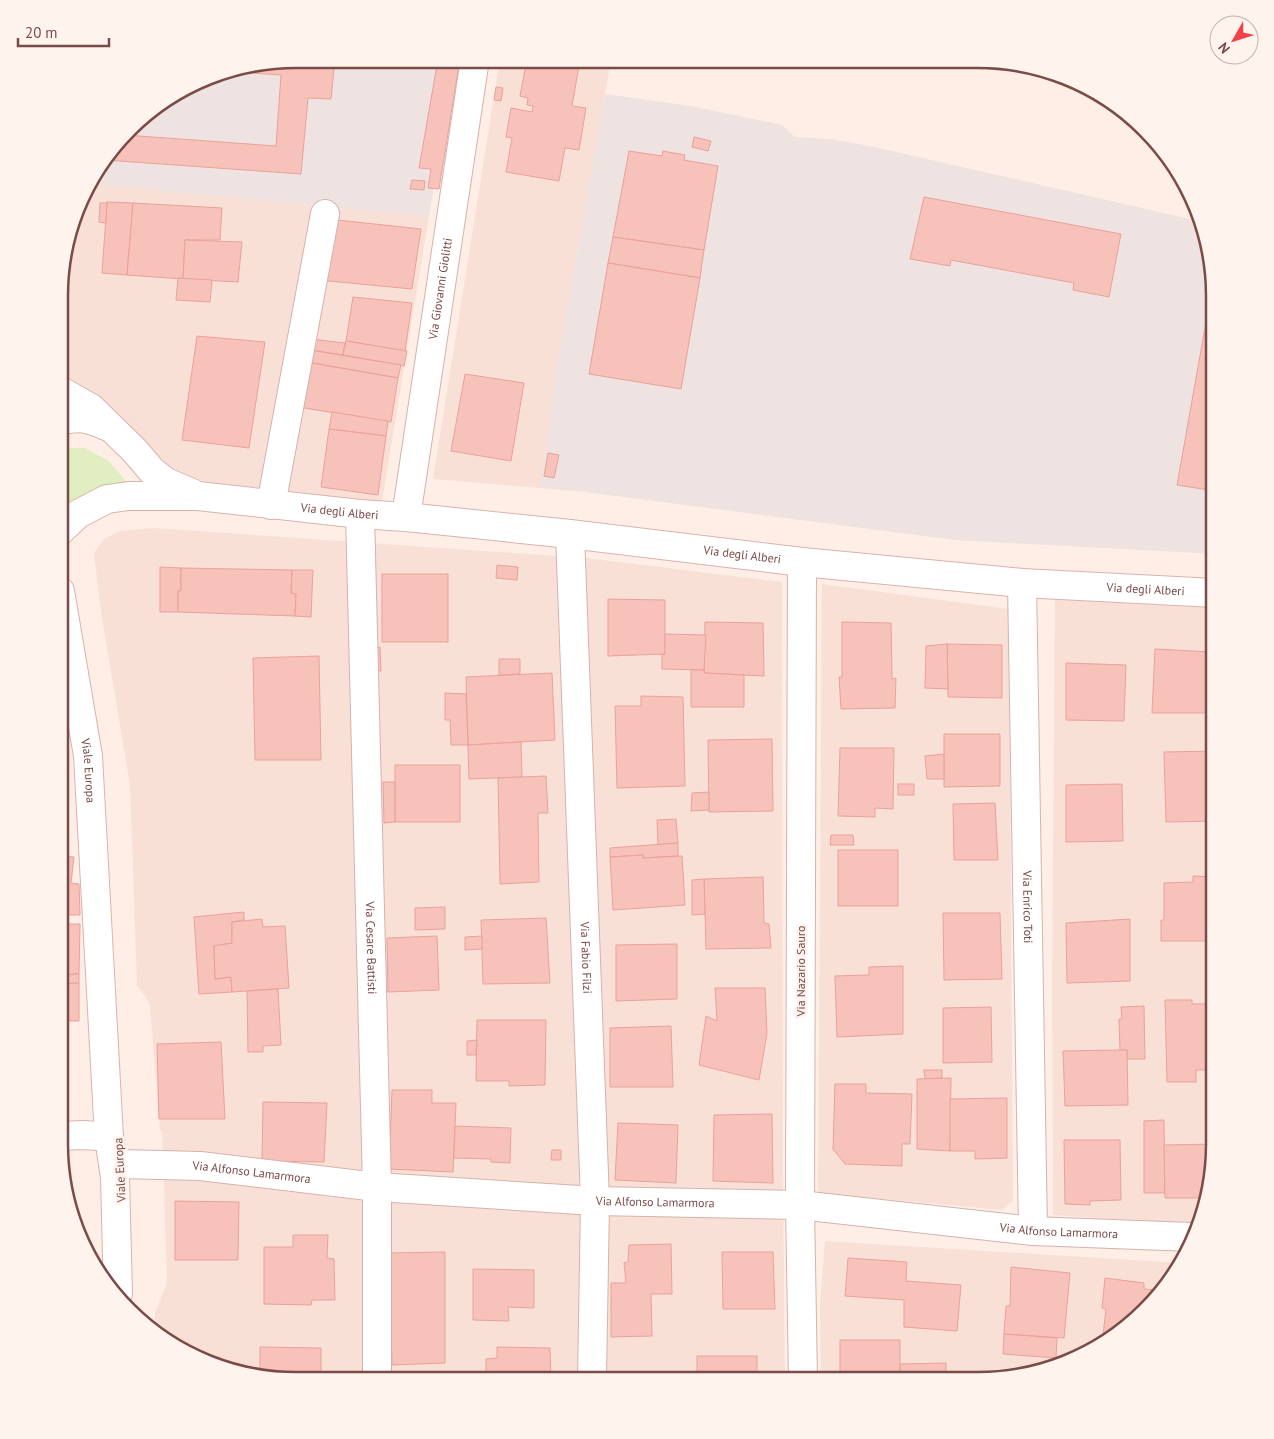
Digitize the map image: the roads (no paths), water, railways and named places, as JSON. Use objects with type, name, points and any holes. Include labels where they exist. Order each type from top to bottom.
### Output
[{"type":"street","name":"Via Giovanni Giolitti","points":[[406,517],[474,68]]},
{"type":"street","points":[[271,505],[325,214]]},
{"type":"street","name":"Via degli Alberi","points":[[68,395],[91,408],[159,477],[198,496]]},
{"type":"street","name":"Via degli Alberi","points":[[68,420],[90,419],[112,428]]},
{"type":"street","name":"Via degli Alberi","points":[[68,523],[78,514],[107,499],[129,496],[198,496],[271,505],[570,534],[802,562],[1022,584],[1206,592]]},
{"type":"street","name":"Via Cesare Battisti","points":[[360,514],[377,1187],[377,1372]]},
{"type":"street","name":"Via Fabio Filzi","points":[[570,534],[595,1201],[592,1372]]},
{"type":"street","name":"Via Nazario Sauro","points":[[802,562],[800,1205],[803,1372]]},
{"type":"street","name":"Via Enrico Toti","points":[[1022,584],[1033,1231]]},
{"type":"street","name":"Viale Europa","points":[[68,638],[88,756],[109,1137],[115,1178],[118,1286]]},
{"type":"street","name":"Viale Europa","points":[[100,952],[121,1164],[124,1294]]},
{"type":"street","points":[[68,1136],[109,1137]]},
{"type":"street","name":"Via Alfonso Lamarmora","points":[[121,1164],[200,1166],[377,1187],[595,1201],[800,1205],[1033,1231],[1186,1237]]}]
